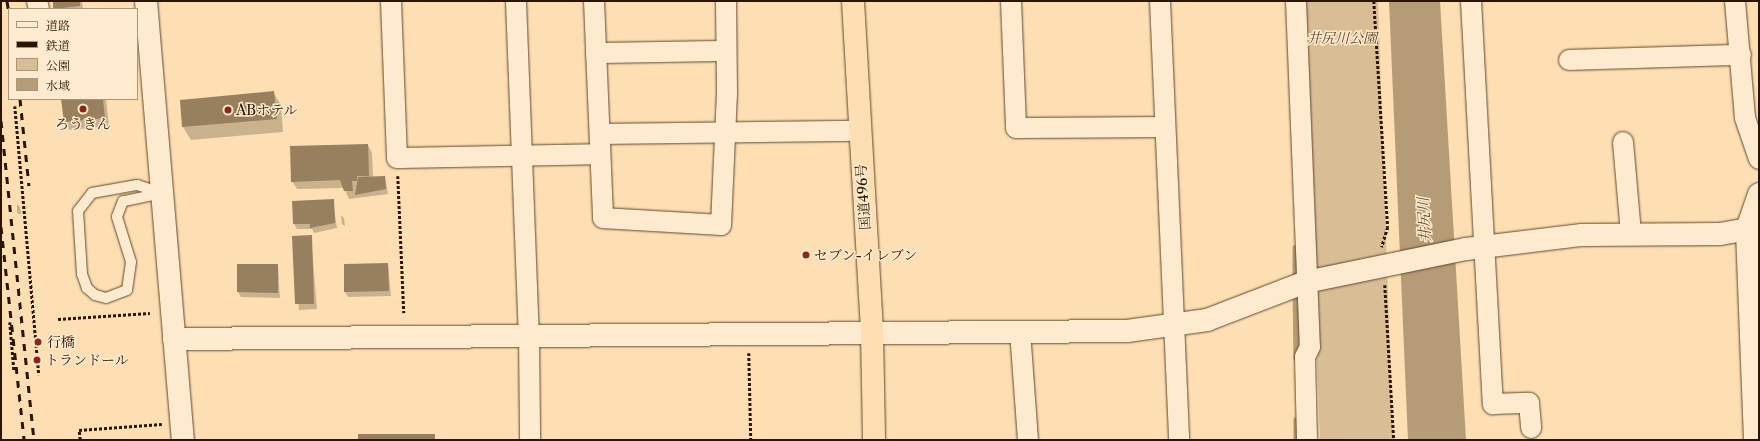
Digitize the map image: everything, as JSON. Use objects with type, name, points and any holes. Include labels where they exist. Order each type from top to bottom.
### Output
[{"type":"highway","name":"国道496号","points":[[853,1],[858,131],[872,333],[874,440]]},
{"type":"street","points":[[391,1],[397,158],[599,154]]},
{"type":"street","points":[[516,1],[530,336],[530,440]]},
{"type":"street","points":[[594,1],[600,134],[599,154],[603,218],[721,225],[725,135],[724,51],[726,1]]},
{"type":"street","points":[[1011,1],[1016,128],[1165,127]]},
{"type":"street","points":[[1160,1],[1179,440]]},
{"type":"street","points":[[1296,1],[1306,282],[1310,347],[1305,357],[1307,440]]},
{"type":"street","points":[[1471,1],[1476,248],[1494,404],[1530,403],[1531,428]]},
{"type":"street","points":[[1735,1],[1741,55],[1745,118],[1759,159]]},
{"type":"street","points":[[143,7],[162,193],[183,440]]},
{"type":"street","points":[[596,53],[724,51]]},
{"type":"street","points":[[1570,60],[1741,55]]},
{"type":"street","points":[[600,134],[725,135],[858,131]]},
{"type":"street","points":[[1623,142],[1631,234]]},
{"type":"street","points":[[1755,440],[1756,395],[1747,229],[1759,194]]},
{"type":"street","points":[[174,339],[749,335],[1173,327],[1243,309],[1306,282],[1476,248],[1582,234],[1720,234],[1747,229]]},
{"type":"street","points":[[1020,331],[1028,440]]},
{"type":"lane","points":[[136,185],[162,193],[123,201],[116,217],[132,276],[127,290],[118,296],[95,295],[87,288],[82,274],[78,211],[92,193],[136,185]]},
{"type":"path","points":[[1374,1],[1388,227],[1384,266],[1394,440]]},
{"type":"path","points":[[15,106],[39,375]]},
{"type":"path","points":[[397,158],[404,313]]},
{"type":"path","points":[[58,319],[150,313]]},
{"type":"path","points":[[10,322],[14,370]]},
{"type":"path","points":[[749,335],[751,440]]},
{"type":"path","points":[[80,440],[79,430],[162,424]]},
{"type":"green space","name":"井尻川公園","points":[[1303,1],[1378,1],[1393,440],[1320,440]]},
{"type":"water","name":"井尻川","points":[[1389,1],[1440,1],[1466,440],[1408,440]]},
{"type":"building","points":[[53,1],[80,1],[80,6],[53,8]]},
{"type":"building","name":"ABホテル","points":[[274,91],[277,119],[182,127],[180,100]]},
{"type":"building","name":"ろうきん","points":[[61,100],[103,100],[105,118],[64,122]]},
{"type":"building","points":[[368,144],[369,176],[357,176],[357,181],[352,181],[353,191],[344,191],[340,180],[291,182],[290,146]]},
{"type":"building","points":[[385,176],[386,189],[355,195],[358,177]]},
{"type":"building","points":[[334,199],[335,223],[310,228],[310,224],[293,224],[292,201]]},
{"type":"building","points":[[312,235],[314,304],[295,304],[292,236]]},
{"type":"building","points":[[388,263],[389,291],[344,292],[344,264]]},
{"type":"building","points":[[237,264],[278,264],[278,293],[237,292]]},
{"type":"building","points":[[358,434],[435,434],[435,440],[358,440]]},
{"type":"waterway","points":[[1296,248],[1296,280]]},
{"type":"waterway","points":[[1296,290],[1297,358]]},
{"type":"waterway","points":[[1297,420],[1297,440]]},
{"type":"railway","points":[[7,1],[8,8]]},
{"type":"railway","points":[[20,100],[29,186]]},
{"type":"railway","points":[[1,121],[34,440]]},
{"type":"railway","points":[[1,227],[24,440]]},
{"type":"place","name":"ろうきん","points":[[83,109]]},
{"type":"place","name":"ABホテル","points":[[228,110]]},
{"type":"place","name":"セブン-イレブン","points":[[806,255]]},
{"type":"place","name":"行橋","points":[[38,342]]},
{"type":"place","name":"トランドール","points":[[37,360]]}]
